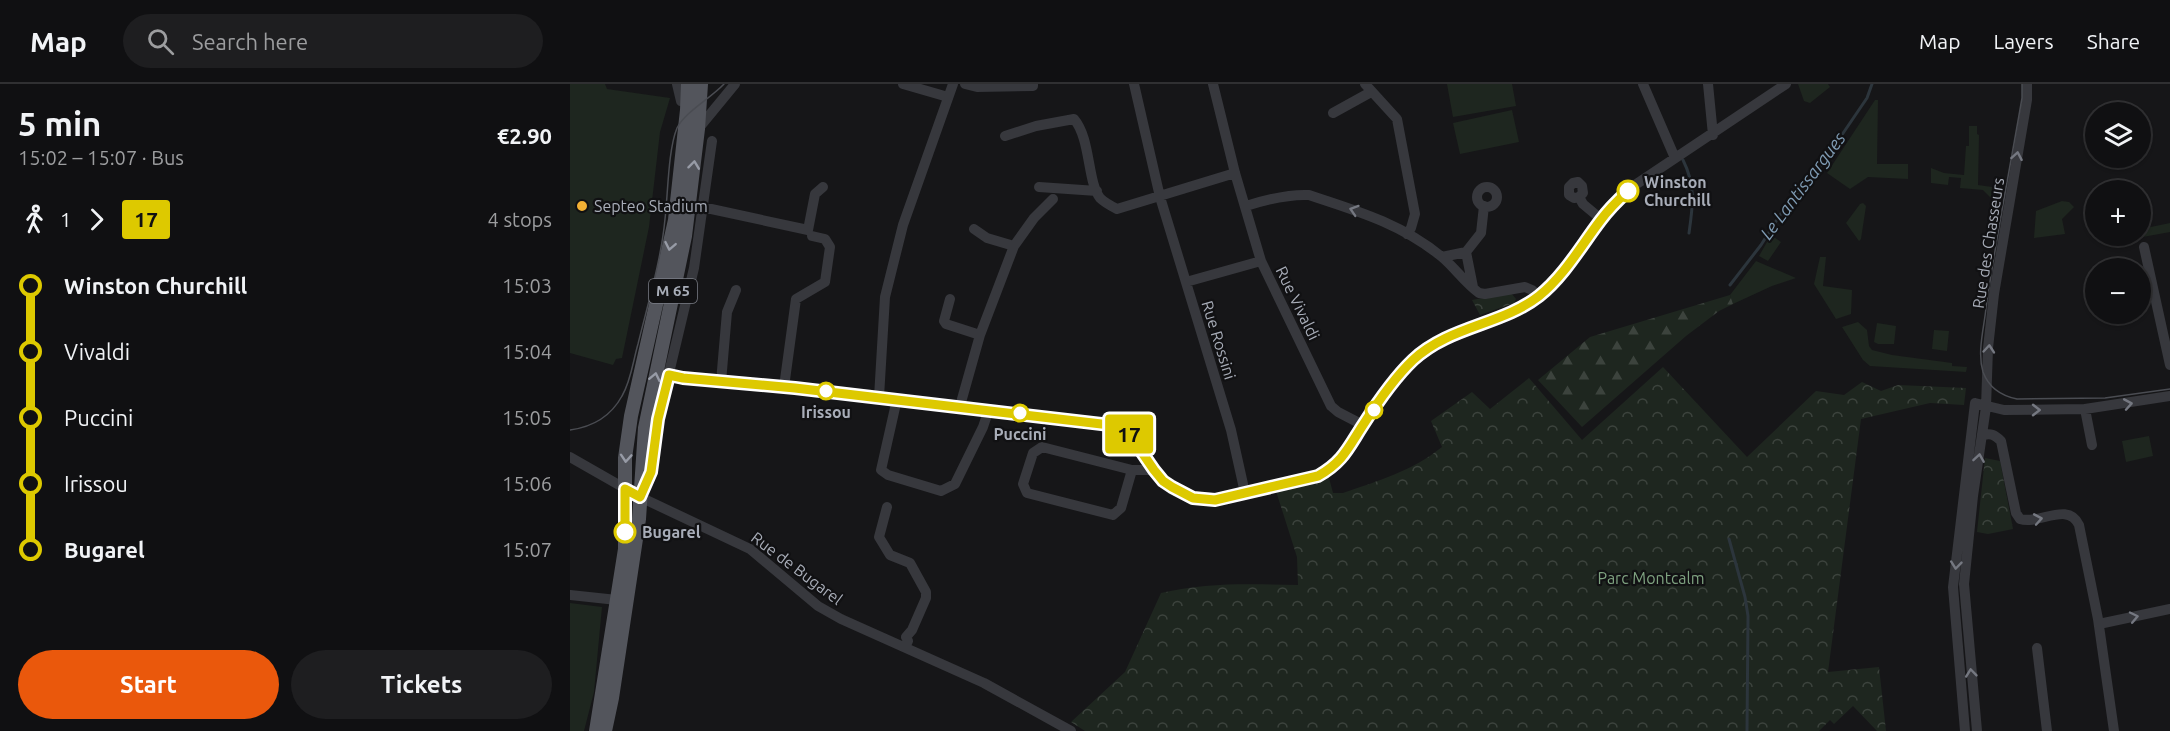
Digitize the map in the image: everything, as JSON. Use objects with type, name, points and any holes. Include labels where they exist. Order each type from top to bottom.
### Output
[{"type":"main road","name":"M 65","points":[[596,731],[625,549],[625,458],[631,416],[675,220],[684,102],[688,84]]},
{"type":"main road","name":"M 65","points":[[605,731],[630,581],[645,428],[685,236],[701,84]]},
{"type":"street","points":[[677,84],[684,102]]},
{"type":"street","points":[[698,129],[735,84]]},
{"type":"street","points":[[903,84],[948,97]]},
{"type":"street","points":[[879,397],[885,297],[903,225],[953,84]]},
{"type":"street","points":[[964,84],[977,87],[1033,86],[1033,84]]},
{"type":"street","name":"Rue Rossini","points":[[1134,84],[1160,197],[1231,430],[1245,493]]},
{"type":"street","name":"Rue Vivaldi","points":[[1213,84],[1235,173],[1261,261],[1331,406],[1363,425]]},
{"type":"street","points":[[1643,84],[1675,158]]},
{"type":"street","points":[[1708,84],[1713,135]]},
{"type":"street","points":[[669,375],[989,409],[1110,425],[1122,429],[1137,442],[1163,481],[1193,498],[1215,500],[1318,476],[1344,457],[1363,425],[1401,373],[1424,350],[1448,336],[1522,307],[1539,296],[1560,274],[1601,219],[1632,187],[1713,135],[1774,88],[1786,84]]},
{"type":"street","name":"Rue des Chasseurs","points":[[1968,501],[1982,436],[1994,294],[2027,100],[2027,84]]},
{"type":"street","points":[[1333,113],[1368,88],[1397,119],[1415,214],[1407,234]]},
{"type":"street","points":[[1005,136],[1036,126],[1074,119],[1078,124],[1088,154],[1097,191],[1103,201],[1117,208],[1235,173]]},
{"type":"street","points":[[640,497],[651,472],[658,419],[694,268],[712,141]]},
{"type":"street","points":[[702,207],[808,230],[815,194],[823,187]]},
{"type":"street","points":[[1039,187],[1097,191]]},
{"type":"street","points":[[1246,206],[1309,195],[1379,218],[1442,257],[1473,288],[1485,294],[1528,287],[1539,296]]},
{"type":"street","points":[[1579,197],[1583,204],[1601,219]]},
{"type":"street","points":[[960,406],[980,335],[1014,246],[1034,218],[1053,199]]},
{"type":"street","points":[[1442,257],[1466,252],[1481,233],[1484,206]]},
{"type":"street","points":[[974,229],[987,238],[1014,246]]},
{"type":"street","points":[[784,387],[796,299],[822,286],[825,282],[830,247],[825,239],[812,236]]},
{"type":"street","points":[[2144,247],[2167,338],[2170,365]]},
{"type":"street","points":[[1466,252],[1473,288]]},
{"type":"street","points":[[1186,282],[1261,261]]},
{"type":"street","points":[[721,382],[727,312],[736,290]]},
{"type":"street","points":[[950,299],[944,321],[946,324],[980,335]]},
{"type":"street","points":[[1986,407],[2004,410],[2085,409],[2170,396]]},
{"type":"street","points":[[897,399],[881,470],[888,475],[941,491],[955,484],[989,409]]},
{"type":"street","name":"Rue des Chasseurs","points":[[1965,731],[1958,588],[1968,501],[1975,403],[1986,407]]},
{"type":"street","points":[[2085,409],[2092,445]]},
{"type":"street","points":[[1982,436],[1988,433],[2001,441],[2016,513],[2020,519],[2032,520],[2063,514],[2077,520],[2099,624],[2114,731]]},
{"type":"street","points":[[1132,470],[1120,508],[1113,514],[1027,493],[1023,489],[1033,453],[1042,447],[1132,470],[1154,470]]},
{"type":"street","name":"Rue de Bugarel","points":[[570,457],[640,497],[750,549],[818,606],[851,625],[909,639],[1071,731]]},
{"type":"street","points":[[887,507],[879,537],[890,555],[910,563],[926,592],[926,598],[909,639]]},
{"type":"street","name":"Rue des Chasseurs","points":[[1958,588],[1977,731]]},
{"type":"street","points":[[570,594],[617,600]]},
{"type":"street","points":[[2099,624],[2170,609]]},
{"type":"street","points":[[2037,648],[2047,731]]},
{"type":"green space","points":[[570,84],[605,84],[607,89],[670,98],[660,132],[649,227],[622,358],[616,359],[613,365],[570,353]]},
{"type":"green space","points":[[1447,84],[1512,84],[1516,106],[1453,117]]},
{"type":"green space","points":[[1798,84],[1828,84],[1830,87],[1810,103],[1804,101]]},
{"type":"green space","points":[[1875,100],[1878,100],[1877,164],[1908,164],[1908,179],[1868,177],[1850,189],[1827,173]]},
{"type":"green space","points":[[1512,110],[1519,142],[1460,154],[1453,123]]},
{"type":"green space","points":[[1969,126],[1977,126],[1979,135],[1978,185],[1992,187],[1991,198],[1983,190],[1960,188],[1961,178],[1949,177],[1948,185],[1931,183],[1931,168],[1944,173],[1964,175],[1966,146],[1969,146]]},
{"type":"green space","points":[[2062,201],[2069,202],[2074,207],[2062,219],[2065,234],[2034,238],[2036,211]]},
{"type":"green space","points":[[1863,203],[1866,206],[1859,241],[1846,223]]},
{"type":"green space","points":[[2170,223],[2170,232],[2151,235],[2151,227]]},
{"type":"green space","points":[[1771,235],[1781,242],[1768,261],[1759,256]]},
{"type":"green space","points":[[1820,257],[1826,257],[1823,286],[1852,290],[1851,314],[1836,319],[1814,284]]},
{"type":"green space","points":[[1756,261],[1796,278],[1733,304],[1730,295]]},
{"type":"green space","points":[[1511,293],[1516,299],[1514,303],[1480,315],[1472,300]]},
{"type":"green space","points":[[1730,295],[1733,304],[1719,311],[1686,336],[1582,427],[1538,380],[1590,337]]},
{"type":"green space","points":[[1858,322],[1867,330],[1869,346],[1872,350],[1952,363],[1952,366],[1967,367],[1966,372],[1870,366],[1863,360],[1842,327]]},
{"type":"green space","points":[[1877,323],[1896,326],[1894,344],[1874,342]]},
{"type":"green space","points":[[1934,330],[1949,331],[1947,351],[1932,349]]},
{"type":"green space","name":"Parc Montcalm","points":[[1663,367],[1747,457],[1816,391],[1844,395],[1862,382],[1881,391],[1898,385],[1966,388],[1964,405],[1930,403],[1861,419],[1828,672],[1879,667],[1886,731],[1877,731],[1853,706],[1834,724],[1830,720],[1819,731],[1085,731],[1071,722],[1125,672],[1161,593],[1212,585],[1298,585],[1297,557],[1276,491],[1329,478],[1333,493],[1343,493],[1394,475],[1419,463],[1442,447],[1431,421],[1472,392],[1490,409],[1529,378],[1582,440]]},
{"type":"green space","points":[[2149,436],[2153,456],[2126,462],[2122,441]]},
{"type":"green space","points":[[1985,458],[2000,461],[2013,529],[1988,534],[1977,532]]},
{"type":"green space","points":[[570,603],[602,607],[594,692],[584,731],[570,731]]},
{"type":"waterway","name":"Le Lantissargues","points":[[1730,285],[1761,245],[1787,204],[1818,170],[1867,98],[1872,84]]},
{"type":"waterway","points":[[1683,160],[1692,187],[1689,233]]},
{"type":"waterway","name":"Le Lantissargues","points":[[1729,539],[1748,616],[1747,731]]},
{"type":"tram line","points":[[570,430],[586,426],[607,415],[618,403],[625,390],[654,282],[665,219],[674,137],[677,128],[686,116],[724,84]]},
{"type":"tram line","points":[[2022,84],[2022,98],[1994,256],[1982,340],[1983,372],[1989,383],[1997,390],[2017,399],[2105,398],[2170,389]]},
{"type":"bus line","name":"17","points":[[625,532],[625,489],[640,497],[651,472],[658,419],[669,375],[989,409],[1110,425],[1122,429],[1137,442],[1163,481],[1182,493],[1203,500],[1215,500],[1318,476],[1344,457],[1363,425],[1412,361],[1424,350],[1448,336],[1522,307],[1539,296],[1560,274],[1612,206],[1628,191]]},
{"type":"place","name":"Winston Churchill","points":[[1628,191]]},
{"type":"place","name":"Septeo Stadium","points":[[582,206]]},
{"type":"place","name":"Irissou","points":[[826,391]]},
{"type":"place","name":"Puccini","points":[[1020,413]]},
{"type":"place","name":"Bugarel","points":[[625,532]]}]
